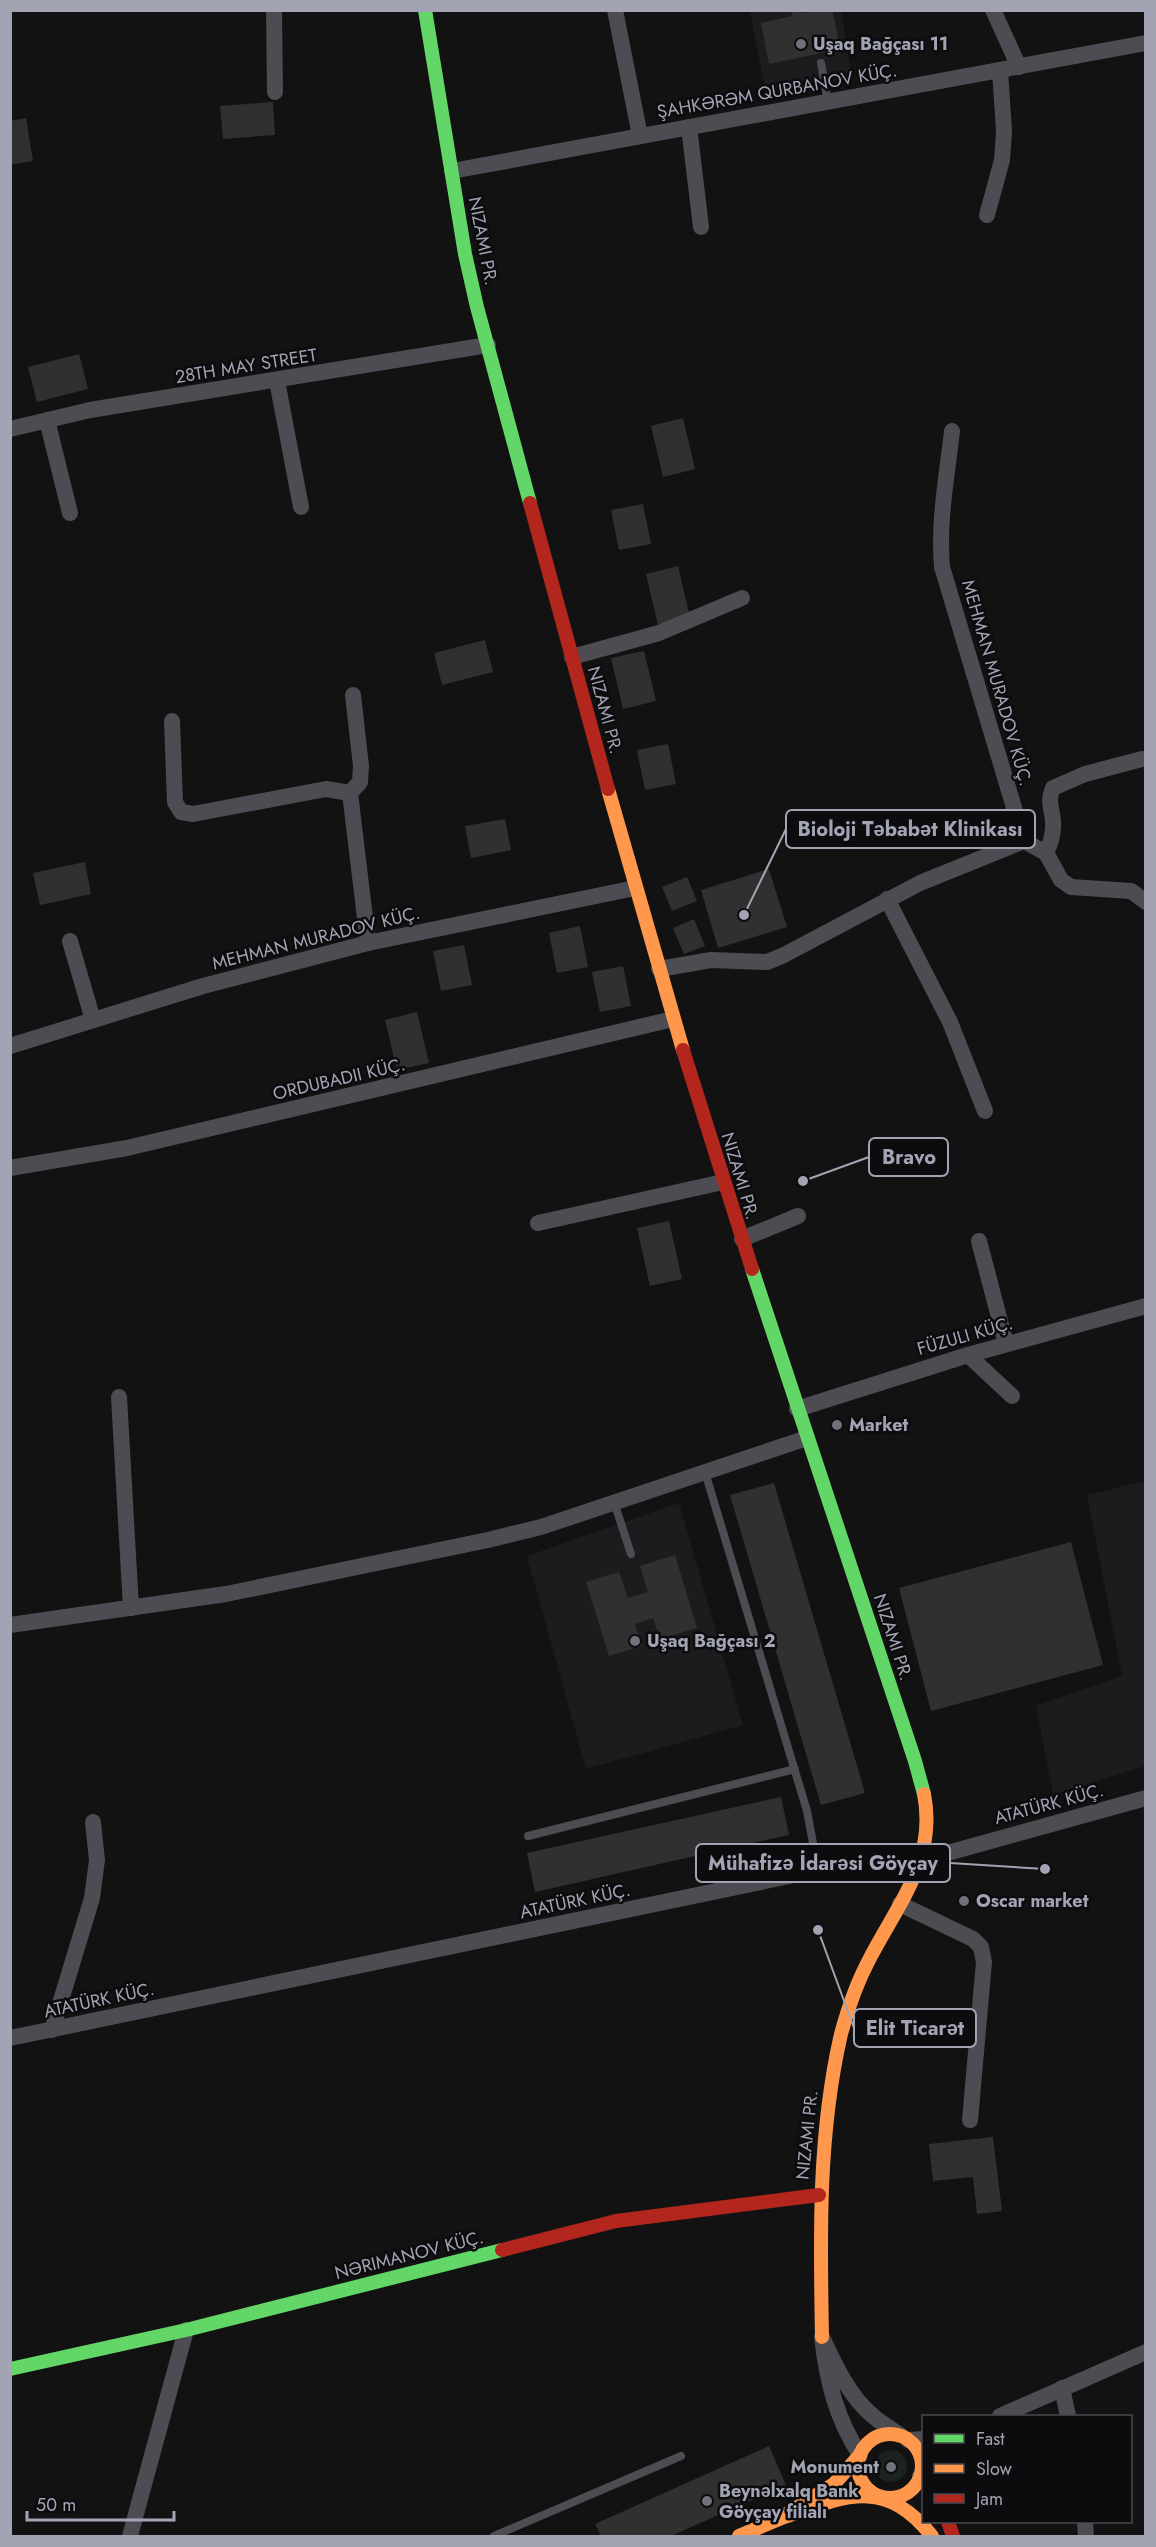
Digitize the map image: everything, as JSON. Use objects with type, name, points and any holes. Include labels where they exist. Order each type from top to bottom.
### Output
[{"type":"street","points":[[274,10],[275,92]]},
{"type":"street","name":"NIZAMI PR.","points":[[425,10],[465,254],[635,888],[723,1182],[915,1761],[927,1809],[927,1831],[922,1860],[854,1991],[830,2084],[819,2195],[822,2337]]},
{"type":"street","points":[[615,10],[640,136]]},
{"type":"street","points":[[993,10],[1019,67]]},
{"type":"street","name":"ŞAHKƏRƏM QURBANOV KÜÇ.","points":[[452,171],[1146,43]]},
{"type":"street","points":[[987,215],[1002,160],[1004,131],[1000,70]]},
{"type":"street","points":[[689,127],[701,227]]},
{"type":"street","name":"28TH MAY STREET","points":[[10,429],[90,410],[488,345]]},
{"type":"street","points":[[277,381],[301,507]]},
{"type":"street","points":[[47,420],[70,513]]},
{"type":"street","name":"MEHMAN MURADOV KÜÇ.","points":[[952,431],[940,546],[942,567],[1024,841]]},
{"type":"street","points":[[572,657],[659,633],[742,598]]},
{"type":"street","points":[[353,695],[361,766],[360,782],[350,793],[368,943]]},
{"type":"street","points":[[172,721],[175,802],[181,812],[193,814],[326,789],[350,793]]},
{"type":"street","points":[[1046,853],[1052,839],[1053,821],[1048,797],[1053,788],[1086,774],[1142,759]]},
{"type":"street","points":[[659,969],[711,960],[766,962],[782,956],[887,899],[958,866],[1024,841],[1046,853],[1061,880],[1071,887],[1131,891],[1146,902]]},
{"type":"street","name":"MEHMAN MURADOV KÜÇ.","points":[[10,1046],[203,987],[368,943],[635,888]]},
{"type":"street","points":[[887,899],[950,1022],[985,1111]]},
{"type":"street","points":[[70,940],[93,1020]]},
{"type":"street","name":"ORDUBADII KÜÇ.","points":[[10,1168],[127,1148],[673,1019]]},
{"type":"street","points":[[538,1223],[723,1182]]},
{"type":"street","points":[[742,1239],[798,1216]]},
{"type":"street","points":[[979,1241],[1006,1344]]},
{"type":"street","name":"FÜZULI KÜÇ.","points":[[797,1409],[968,1355],[1146,1306]]},
{"type":"street","points":[[968,1355],[1012,1396]]},
{"type":"street","points":[[119,1397],[131,1608]]},
{"type":"street","points":[[10,1625],[226,1594],[488,1540],[541,1527],[807,1438]]},
{"type":"street","name":"ATATÜRK KÜÇ.","points":[[10,2038],[818,1870],[870,1863],[922,1860],[1146,1798]]},
{"type":"street","points":[[52,2030],[92,1898],[97,1860],[93,1822]]},
{"type":"street","points":[[900,1904],[973,1939],[981,1947],[984,1962],[970,2120]]},
{"type":"street","name":"NƏRIMANOV KÜÇ.","points":[[10,2369],[186,2330],[616,2221],[819,2195]]},
{"type":"street","points":[[130,2536],[186,2330]]},
{"type":"street","points":[[739,2536],[822,2504],[880,2496],[889,2498],[908,2492],[922,2476],[920,2454],[911,2438],[873,2416],[859,2402],[835,2365],[822,2337]]},
{"type":"street","points":[[822,2337],[826,2375],[833,2401],[845,2430],[860,2455],[858,2465],[860,2478],[872,2492],[901,2506],[932,2536]]},
{"type":"street","points":[[1002,2415],[1146,2352]]},
{"type":"street","points":[[1062,2388],[1068,2415]]},
{"type":"street","points":[[779,2519],[807,2504],[828,2489],[852,2467],[871,2439],[880,2435],[911,2438]]},
{"type":"lane","points":[[821,63],[828,102]]},
{"type":"lane","points":[[705,1472],[807,1811],[818,1870]]},
{"type":"lane","points":[[613,1502],[631,1554]]},
{"type":"lane","points":[[528,1836],[795,1769]]},
{"type":"lane","points":[[494,2536],[681,2456]]},
{"type":"shaded area","name":"Uşaq Bağçası 11","points":[[750,11],[841,11],[852,77],[766,95]]},
{"type":"shaded area","points":[[1145,1481],[1145,1766],[1053,1795],[1036,1706],[1122,1676],[1087,1495]]},
{"type":"shaded area","name":"Uşaq Bağçası 2","points":[[679,1503],[743,1725],[586,1769],[527,1556]]},
{"type":"shaded area","points":[[891,2450],[902,2455],[907,2466],[902,2477],[891,2482],[880,2477],[875,2466],[880,2455]]},
{"type":"building","points":[[791,10],[802,10],[803,13],[832,10],[841,49],[769,64],[761,23],[792,16]]},
{"type":"building","points":[[273,102],[275,135],[223,139],[220,106]]},
{"type":"building","points":[[26,118],[33,161],[10,165],[10,121]]},
{"type":"building","points":[[79,354],[88,389],[37,402],[28,367]]},
{"type":"building","points":[[683,418],[695,469],[663,477],[651,426]]},
{"type":"building","points":[[643,504],[651,544],[619,550],[611,510]]},
{"type":"building","points":[[678,566],[690,617],[658,625],[646,574]]},
{"type":"building","points":[[485,640],[493,672],[442,685],[434,653]]},
{"type":"building","points":[[644,651],[656,701],[623,709],[611,658]]},
{"type":"building","points":[[668,744],[676,784],[645,790],[637,750]]},
{"type":"building","points":[[505,819],[511,850],[471,858],[465,826]]},
{"type":"building","points":[[85,862],[91,894],[40,905],[33,873]]},
{"type":"building","points":[[769,869],[787,927],[718,948],[701,890]]},
{"type":"building","points":[[687,877],[697,901],[672,911],[662,887]]},
{"type":"building","points":[[694,919],[705,946],[684,954],[673,928]]},
{"type":"building","points":[[580,926],[588,967],[557,973],[549,933]]},
{"type":"building","points":[[464,945],[472,985],[441,991],[433,951]]},
{"type":"building","points":[[623,966],[631,1006],[600,1012],[592,972]]},
{"type":"building","points":[[417,1012],[429,1063],[397,1070],[385,1020]]},
{"type":"building","points":[[669,1221],[682,1279],[650,1286],[637,1228]]},
{"type":"building","points":[[774,1483],[865,1793],[821,1805],[730,1495]]},
{"type":"building","points":[[1071,1542],[1103,1665],[931,1711],[899,1588]]},
{"type":"building","points":[[675,1555],[697,1628],[660,1639],[653,1618],[635,1624],[642,1646],[609,1656],[586,1582],[619,1572],[628,1598],[648,1592],[640,1566]]},
{"type":"building","points":[[781,1797],[789,1835],[535,1892],[527,1853]]},
{"type":"building","points":[[993,2137],[1002,2211],[977,2214],[973,2177],[933,2181],[929,2144]]},
{"type":"building","points":[[769,2446],[786,2485],[671,2536],[601,2536],[595,2524]]},
{"type":"traffic: fast","points":[[425,10],[465,254],[530,503]]},
{"type":"traffic: fast","points":[[752,1269],[924,1794]]},
{"type":"traffic: fast","points":[[10,2369],[186,2330],[502,2250]]},
{"type":"traffic: slow","points":[[608,789],[683,1050]]},
{"type":"traffic: slow","points":[[822,2337],[822,2185],[833,2072],[841,2034],[857,1986],[903,1900],[920,1860],[927,1817],[924,1794]]},
{"type":"traffic: slow","points":[[890,2434],[913,2443],[922,2466],[913,2489],[890,2498],[867,2489],[858,2466],[867,2443],[890,2434]]},
{"type":"traffic: slow","points":[[860,2455],[834,2484],[779,2519],[823,2504],[861,2496],[879,2498],[897,2505],[914,2517],[932,2536]]},
{"type":"traffic: slow","points":[[739,2536],[779,2519]]},
{"type":"traffic: jam","points":[[530,503],[608,789]]},
{"type":"traffic: jam","points":[[683,1050],[752,1269]]},
{"type":"traffic: jam","points":[[502,2250],[616,2221],[819,2195]]},
{"type":"traffic: jam","points":[[948,2523],[953,2536]]},
{"type":"place","name":"Uşaq Bağçası 11","points":[[801,44]]},
{"type":"place","name":"Bioloji Təbabət Klinikası","points":[[744,915]]},
{"type":"place","name":"Bravo","points":[[803,1181]]},
{"type":"place","name":"Market","points":[[837,1425]]},
{"type":"place","name":"Uşaq Bağçası 2","points":[[635,1641]]},
{"type":"place","name":"Mühafizə İdarəsi Göyçay","points":[[1045,1869]]},
{"type":"place","name":"Oscar market","points":[[964,1901]]},
{"type":"place","name":"Elit Ticarət","points":[[818,1930]]},
{"type":"place","name":"Monument","points":[[891,2467]]},
{"type":"place","name":"Beynəlxalq Bank Göyçay filialı","points":[[707,2501]]}]
